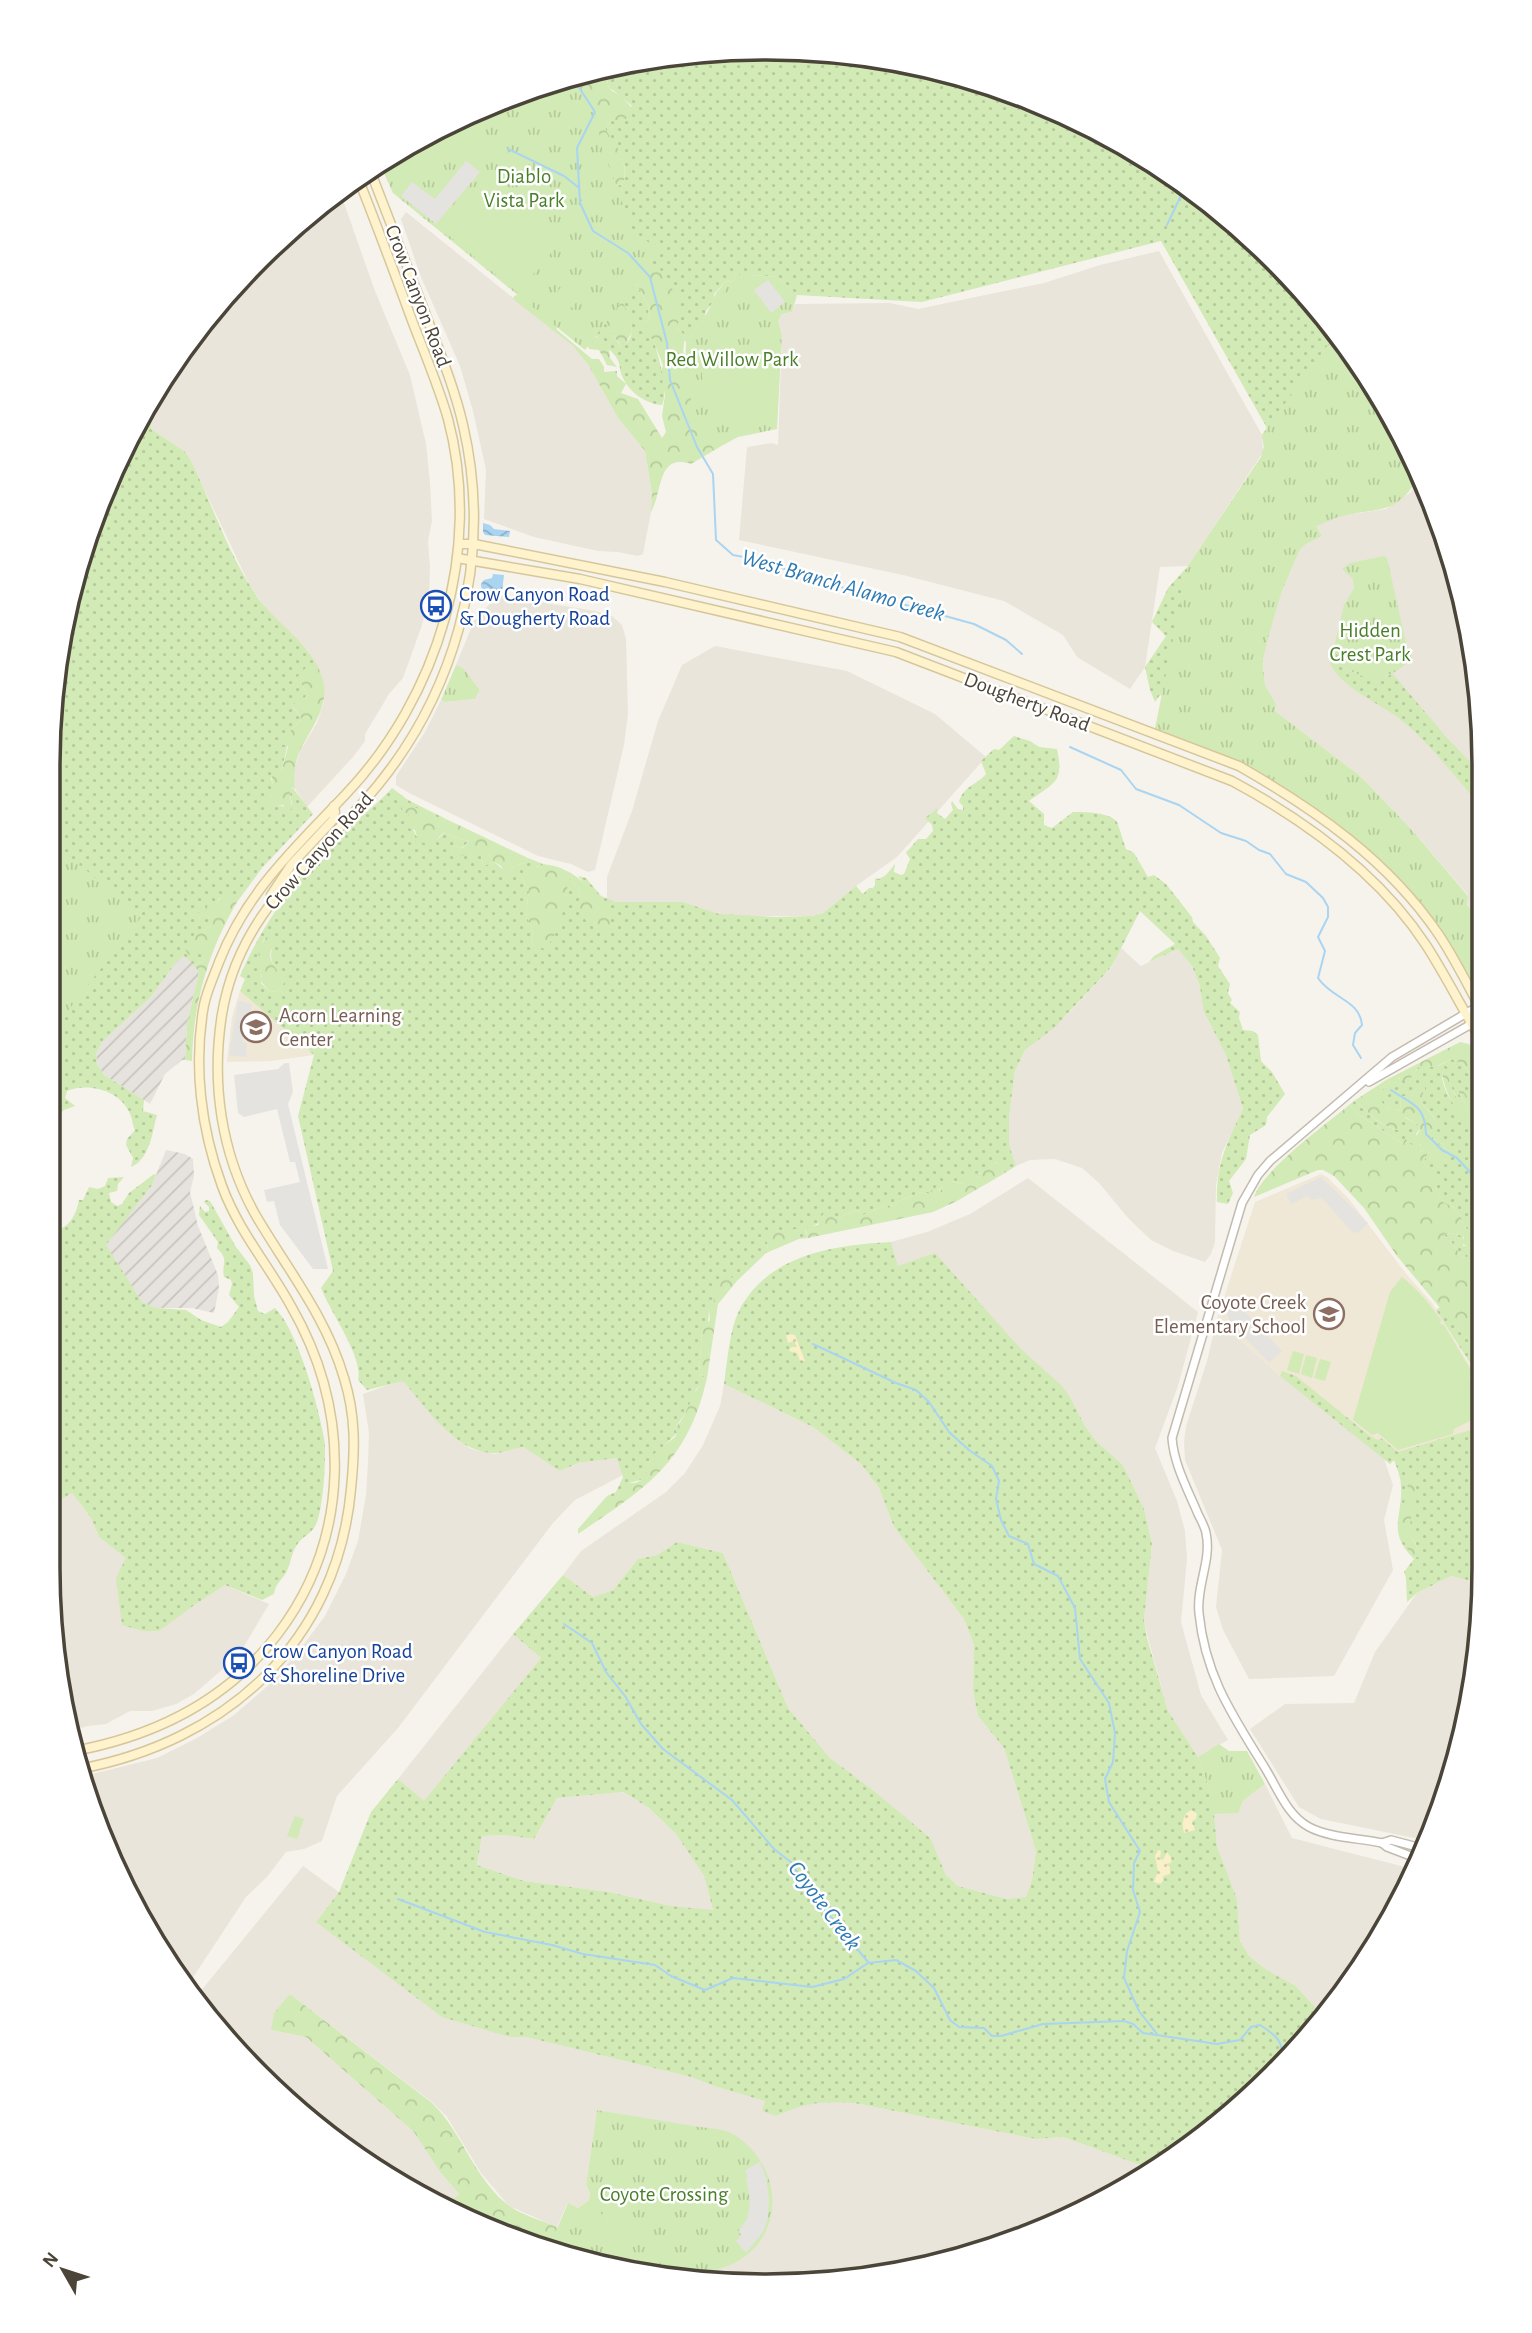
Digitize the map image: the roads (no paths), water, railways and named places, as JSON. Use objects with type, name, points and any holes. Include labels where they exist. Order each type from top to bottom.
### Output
[{"type":"main road","name":"Crow Canyon Road","points":[[89,1767],[127,1758],[167,1744],[219,1716],[243,1697],[270,1672],[307,1621],[322,1596],[344,1534],[355,1454],[353,1418],[346,1383],[322,1320],[253,1210],[236,1172],[224,1134],[218,1095],[218,1048],[228,989],[245,944],[268,905],[297,870],[381,782],[416,732],[436,694],[460,631],[474,544],[469,460],[453,388],[373,179]]},
{"type":"main road","name":"Crow Canyon Road","points":[[84,1749],[143,1734],[184,1715],[213,1697],[245,1671],[265,1650],[298,1604],[310,1579],[328,1524],[335,1474],[333,1416],[327,1391],[309,1339],[242,1227],[221,1185],[203,1115],[199,1073],[206,999],[229,937],[261,884],[381,752],[416,695],[434,653],[443,623],[460,544],[457,466],[448,420],[361,187]]},
{"type":"main road","name":"Dougherty Road","points":[[460,544],[474,544],[675,584],[900,637],[1239,766],[1329,822],[1363,850],[1399,885],[1439,936],[1472,992]]},
{"type":"main road","name":"Dougherty Road","points":[[457,558],[580,579],[896,652],[1232,781],[1272,803],[1351,860],[1425,943],[1471,1024]]},
{"type":"main road","points":[[268,905],[273,889],[284,874],[333,820],[334,806]]},
{"type":"street","points":[[1410,1856],[1382,1843],[1311,1828],[1296,1818],[1228,1711],[1216,1685],[1198,1609],[1206,1561],[1207,1534],[1180,1471],[1172,1438],[1242,1203],[1258,1175],[1270,1161],[1392,1057],[1472,1011]]},
{"type":"street","points":[[1351,1093],[1471,1024]]},
{"type":"street","points":[[1382,1843],[1391,1840],[1415,1846]]},
{"type":"water","points":[[483,523],[494,529],[510,531],[509,537],[485,535]]},
{"type":"water","points":[[493,574],[504,575],[502,592],[494,599],[482,597],[481,584],[492,578]]},
{"type":"waterway","name":"West Branch Alamo Creek","points":[[578,86],[595,112],[577,148],[580,203],[593,231],[628,253],[650,277],[667,343],[670,380],[697,447],[713,474],[716,540],[733,555],[760,560],[815,580],[974,624],[1006,640],[1022,654]]},
{"type":"waterway","points":[[508,149],[564,176],[578,187]]},
{"type":"waterway","points":[[1167,225],[1181,195]]},
{"type":"waterway","name":"West Branch Alamo Creek","points":[[1070,747],[1121,770],[1136,789],[1179,805],[1221,833],[1246,841],[1270,854],[1286,874],[1306,882],[1323,898],[1328,907],[1328,917],[1318,937],[1325,951],[1318,978],[1330,991],[1351,1005],[1360,1017],[1362,1025],[1355,1033],[1353,1045],[1361,1058]]},
{"type":"waterway","name":"West Branch Alamo Creek","points":[[1391,1090],[1420,1111],[1426,1134],[1442,1150],[1457,1158],[1472,1174]]},
{"type":"waterway","points":[[813,1344],[916,1390],[929,1402],[949,1432],[992,1466],[999,1481],[996,1499],[1001,1520],[1009,1536],[1028,1544],[1034,1564],[1058,1576],[1075,1608],[1080,1659],[1109,1703],[1115,1733],[1113,1762],[1105,1779],[1109,1802],[1140,1851],[1134,1863],[1133,1890],[1140,1912],[1127,1951],[1124,1978],[1139,2011],[1157,2034]]},
{"type":"waterway","name":"Coyote Creek","points":[[564,1624],[592,1643],[606,1672],[625,1696],[641,1724],[663,1749],[732,1800],[774,1849],[792,1863],[805,1886],[868,1962]]},
{"type":"waterway","name":"Coyote Creek","points":[[398,1899],[485,1932],[583,1954],[655,1965],[671,1976],[705,1990],[733,1978],[812,1987],[844,1979],[868,1963],[896,1960],[916,1971],[934,1988],[950,2020],[959,2027],[984,2028],[992,2036],[1043,2024],[1124,2021],[1133,2024],[1143,2033],[1217,2044],[1240,2040],[1251,2027],[1260,2025],[1278,2040],[1282,2049]]},
{"type":"place","name":"Crow Canyon Road & Dougherty Road","points":[[436,606]]},
{"type":"place","name":"Acorn Learning Center","points":[[256,1027]]},
{"type":"place","name":"Coyote Creek Elementary School","points":[[1329,1314]]},
{"type":"place","name":"Crow Canyon Road & Shoreline Drive","points":[[239,1663]]},
{"type":"park label","name":"Diablo Vista Park","points":[[524,188]]},
{"type":"park label","name":"Red Willow Park","points":[[732,359]]},
{"type":"park label","name":"Hidden Crest Park","points":[[1370,642]]},
{"type":"park label","name":"Coyote Crossing","points":[[664,2194]]}]
